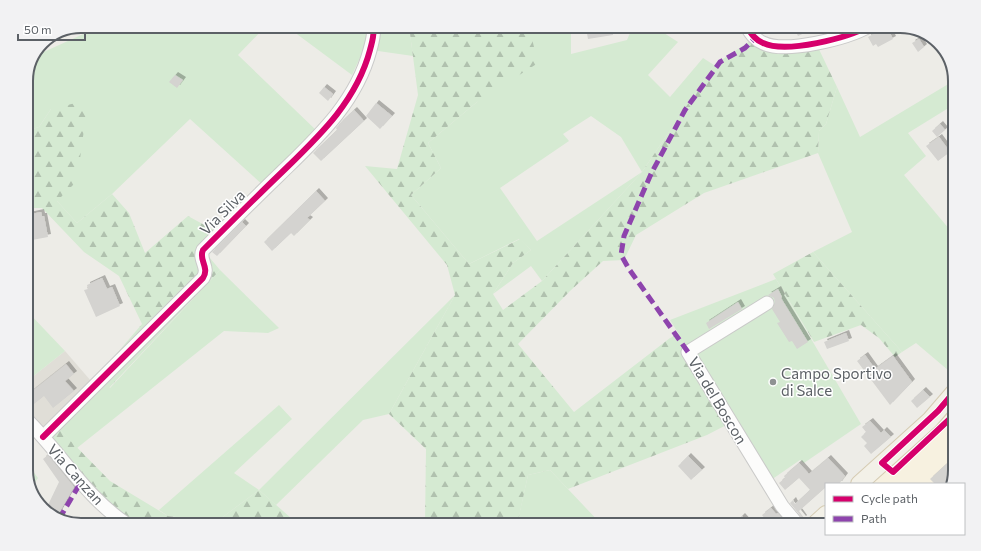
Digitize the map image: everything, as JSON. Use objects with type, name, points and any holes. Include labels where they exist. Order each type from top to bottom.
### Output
[{"type":"main road","points":[[860,483],[930,420],[948,399]]},
{"type":"street","name":"Via Silva","points":[[43,437],[203,278],[206,268],[201,256],[202,250],[322,133],[339,113],[354,92],[373,39],[373,33]]},
{"type":"street","points":[[751,33],[761,43],[781,47],[797,46],[846,36],[853,33]]},
{"type":"street","name":"Via del Boscon","points":[[767,303],[688,352],[782,506],[792,518]]},
{"type":"street","name":"Via Canzan","points":[[33,426],[86,488],[120,518]]},
{"type":"shaded area","points":[[65,351],[97,388],[47,436],[33,423],[33,376]]},
{"type":"shaded area","points":[[948,402],[948,470],[946,483],[862,483]]},
{"type":"green space","points":[[86,33],[259,33],[238,55],[318,132],[264,186],[190,119],[112,194],[77,223],[57,201],[51,109],[39,127],[33,129],[33,78],[37,63],[43,52]]},
{"type":"green space","points":[[295,33],[410,33],[413,56],[364,49],[352,75]]},
{"type":"green space","points":[[410,33],[530,33],[538,63],[477,102],[428,143],[441,168],[411,195],[469,264],[520,239],[531,250],[513,263],[493,294],[503,310],[542,281],[642,172],[714,65],[753,39],[763,45],[815,41],[837,87],[826,124],[819,131],[818,153],[704,193],[636,235],[624,260],[603,261],[570,291],[518,344],[574,412],[670,338],[679,334],[734,421],[707,435],[568,489],[550,470],[528,475],[519,518],[425,518],[426,449],[389,414],[455,295],[447,265],[365,166],[397,169],[418,95]]},
{"type":"green space","points":[[529,33],[571,33],[571,54],[627,40],[630,33],[664,33],[678,42],[648,75],[670,97],[703,58],[714,65],[642,172],[542,281],[531,266],[493,294],[513,263],[531,250],[519,239],[469,264],[411,195],[441,168],[428,143],[477,102]],"holes":[[[591,116],[621,137],[642,172],[537,241],[500,188],[569,141],[563,134]]]},
{"type":"green space","points":[[948,84],[948,108],[908,133],[926,156],[904,175],[948,228],[948,370],[916,343],[902,352],[813,252],[852,232],[818,153],[819,131],[826,124],[837,87],[860,137]]},
{"type":"green space","points":[[88,100],[77,181],[57,201],[77,223],[112,194],[129,213],[145,253],[188,216],[219,233],[204,251],[220,270],[109,388],[100,373],[142,324],[119,276],[84,252],[42,208],[33,208],[33,129],[39,127],[51,109]]},
{"type":"green space","points":[[813,252],[902,352],[895,357],[879,338],[861,325],[814,342],[773,274]]},
{"type":"green space","points":[[220,270],[279,328],[268,333],[224,331],[77,448],[57,427],[105,381],[110,388]]},
{"type":"green space","name":"Campo Sportivo di Salce","points":[[776,279],[861,424],[804,463],[800,460],[771,480],[670,320]]},
{"type":"green space","points":[[455,295],[389,414],[363,420],[276,505],[259,490]]},
{"type":"green space","points":[[33,317],[65,351],[33,376]]},
{"type":"green space","points":[[279,405],[292,419],[234,473],[259,490],[221,518],[184,518],[168,516],[159,510]]},
{"type":"green space","points":[[57,427],[110,481],[168,516],[184,518],[127,518],[113,508],[89,485],[47,436]]},
{"type":"green space","points":[[550,470],[595,518],[518,518],[528,475]]},
{"type":"green space","points":[[33,471],[38,478],[35,482]]},
{"type":"green space","points":[[259,490],[291,518],[221,518]]},
{"type":"building","points":[[587,33],[613,33],[613,35],[588,39]]},
{"type":"building","points":[[796,33],[805,33],[798,36]]},
{"type":"building","points":[[876,33],[890,33],[893,39],[878,47],[876,44],[873,46],[868,37]]},
{"type":"building","points":[[919,39],[924,47],[918,52],[912,43]]},
{"type":"building","points":[[175,75],[183,80],[177,88],[169,82]]},
{"type":"building","points":[[324,87],[333,94],[328,101],[319,93]]},
{"type":"building","points":[[376,103],[392,116],[380,129],[366,116]]},
{"type":"building","points":[[354,110],[364,121],[321,161],[313,153],[337,130],[336,128],[341,122]]},
{"type":"building","points":[[940,124],[945,130],[937,137],[932,131]]},
{"type":"building","points":[[939,137],[948,149],[948,154],[938,161],[926,146]]},
{"type":"building","points":[[316,191],[325,201],[307,218],[310,220],[294,236],[291,233],[272,251],[264,242]]},
{"type":"building","points":[[41,212],[42,216],[44,216],[48,237],[33,240],[33,214]]},
{"type":"building","points":[[242,222],[246,226],[217,256],[212,252]]},
{"type":"building","points":[[102,278],[107,289],[112,287],[120,306],[96,317],[84,290],[88,289],[87,285]]},
{"type":"building","points":[[778,289],[782,297],[781,298],[808,342],[797,349],[792,341],[789,342],[777,323],[780,322],[772,309],[775,302],[774,298],[768,295]]},
{"type":"building","points":[[738,302],[742,309],[709,329],[706,323]]},
{"type":"building","points":[[846,333],[849,341],[827,349],[824,342]]},
{"type":"building","points":[[865,355],[875,369],[893,356],[912,382],[890,405],[857,361]]},
{"type":"building","points":[[66,364],[74,374],[65,381],[74,391],[53,408],[44,396],[34,404],[33,390]]},
{"type":"building","points":[[923,390],[930,397],[917,408],[911,401]]},
{"type":"building","points":[[870,421],[881,433],[884,430],[891,437],[871,454],[864,446],[867,443],[861,437],[866,432],[862,427]]},
{"type":"building","points":[[48,455],[74,487],[59,513],[48,504],[59,482],[43,459]]},
{"type":"building","points":[[688,456],[702,470],[691,480],[678,466]]},
{"type":"building","points":[[828,458],[845,476],[840,483],[825,483],[825,488],[799,511],[804,518],[802,518],[790,503],[793,500],[795,504],[810,490],[799,478],[785,490],[779,483],[785,478],[784,476],[799,463],[809,474]]},
{"type":"building","points":[[948,462],[946,483],[934,483],[930,479]]},
{"type":"building","points":[[771,508],[782,518],[764,518],[762,515]]},
{"type":"marked path","points":[[688,352],[629,269],[621,255],[624,236],[651,174],[685,110],[720,62],[745,48],[755,38]]},
{"type":"marked path","points":[[62,514],[81,482]]},
{"type":"cycle path","points":[[43,437],[203,278],[205,274],[205,267],[202,257],[203,250],[321,133],[345,103],[364,69],[374,33]]},
{"type":"cycle path","points":[[751,33],[760,42],[773,46],[786,47],[801,46],[832,40],[853,33]]},
{"type":"cycle path","points":[[948,399],[938,411],[882,463],[893,472],[948,421]]},
{"type":"place","name":"Campo Sportivo di Salce","points":[[773,382]]}]
